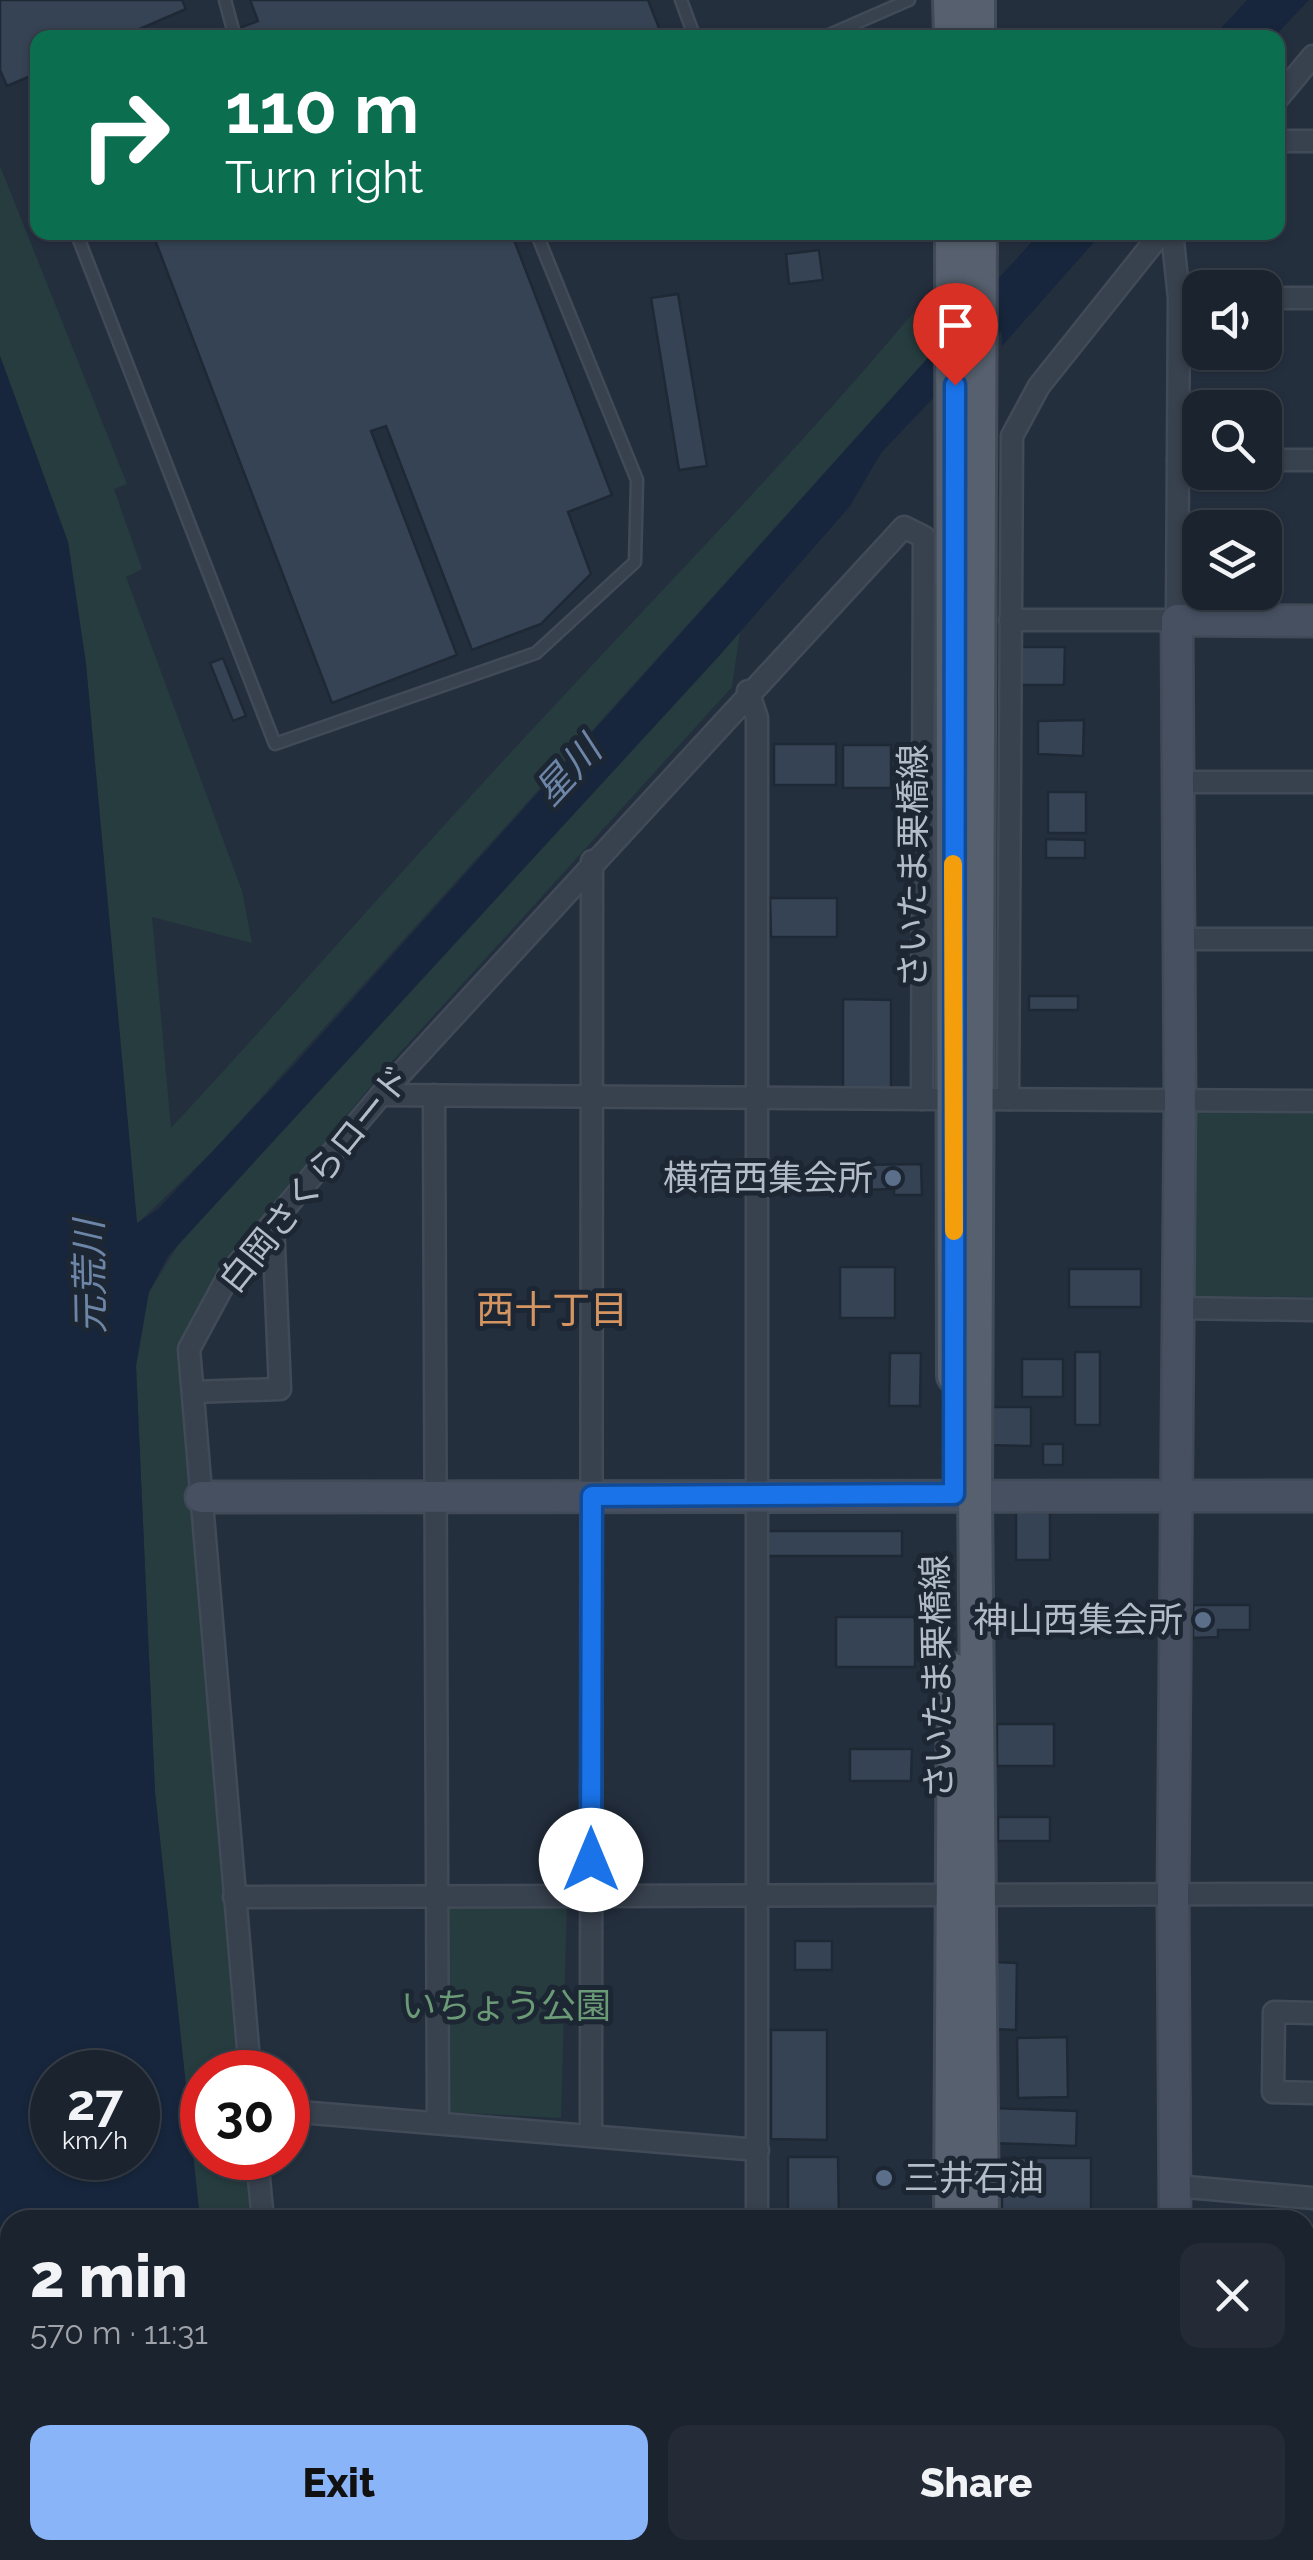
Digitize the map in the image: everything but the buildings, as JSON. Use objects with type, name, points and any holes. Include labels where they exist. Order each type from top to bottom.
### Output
[{"type":"main road","points":[[950,0],[951,30]]},
{"type":"main road","points":[[978,0],[978,30]]},
{"type":"main road","name":"さいたま栗橋線","points":[[952,240],[966,1099]]},
{"type":"main road","name":"さいたま栗橋線","points":[[981,246],[981,422],[966,1099],[964,1494],[967,1896],[982,2210]]},
{"type":"main road","name":"さいたま栗橋線","points":[[951,2210],[967,1896]]},
{"type":"street","points":[[1285,90],[1313,56]]},
{"type":"street","points":[[1285,141],[1313,141]]},
{"type":"street","points":[[966,1099],[1010,620],[1012,436],[1038,386],[1156,240]]},
{"type":"street","points":[[1174,240],[1182,270]]},
{"type":"street","points":[[1282,298],[1313,298]]},
{"type":"street","points":[[1175,2210],[1173,1895],[1180,1100],[1177,620],[1178,460],[1185,370]]},
{"type":"street","points":[[1282,460],[1313,460]]},
{"type":"street","name":"白岡さくらロード","points":[[248,2050],[189,1349],[230,1273],[380,1096],[748,691],[904,527],[924,538],[966,1099]]},
{"type":"street","points":[[1010,620],[1313,621]]},
{"type":"street","points":[[748,691],[757,718],[754,1896],[757,2210]]},
{"type":"street","points":[[1177,782],[1313,782]]},
{"type":"street","points":[[591,2136],[592,861]]},
{"type":"street","points":[[1176,939],[1313,939]]},
{"type":"street","points":[[380,1096],[1313,1101]]},
{"type":"street","points":[[434,1096],[438,2123]]},
{"type":"street","points":[[192,1392],[280,1389],[273,1223]]},
{"type":"street","points":[[1177,1308],[1313,1310]]},
{"type":"street","points":[[201,1497],[1313,1496]]},
{"type":"street","points":[[234,1897],[1313,1894]]},
{"type":"street","points":[[1313,2013],[1274,2012],[1273,2092],[1313,2093]]},
{"type":"street","points":[[310,2113],[758,2150]]},
{"type":"street","points":[[260,2180],[262,2210]]},
{"type":"street","points":[[1175,2186],[1313,2198]]},
{"type":"lane","points":[[225,0],[233,30]]},
{"type":"lane","points":[[682,0],[692,30]]},
{"type":"lane","points":[[840,30],[909,0]]},
{"type":"lane","points":[[79,240],[275,744],[536,652],[635,562],[637,480],[539,240]]},
{"type":"green space","points":[[0,166],[127,484],[114,489],[142,569],[126,577],[242,891],[252,943],[152,917],[171,1128],[782,461],[937,284],[934,351],[213,1151],[137,1224],[86,664],[68,542],[0,356]]},
{"type":"green space","points":[[741,624],[732,687],[386,1068],[226,1260],[180,1349],[237,2050],[182,2050],[155,1792],[136,1366],[148,1294],[184,1235]]},
{"type":"green space","points":[[1313,1106],[1313,1297],[1192,1296],[1186,1110]]},
{"type":"green space","name":"いちょう公園","points":[[567,1899],[561,2118],[447,2112],[449,1901]]},
{"type":"green space","points":[[196,2180],[249,2180],[251,2210],[199,2210]]},
{"type":"water","points":[[1247,0],[1309,0],[1281,30],[1219,30]]},
{"type":"water","points":[[1034,240],[1096,240],[1002,346],[1001,276]]},
{"type":"water","name":"元荒川","points":[[934,351],[938,393],[881,453],[850,506],[720,655],[168,1256],[149,1292],[136,1366],[155,1792],[182,2050],[180,2180],[196,2180],[199,2210],[0,2210],[0,356],[68,542],[86,664],[137,1223],[158,1209],[294,1065]]},
{"type":"waterway","name":"星川","points":[[960,347],[1060,240]]},
{"type":"slow traffic","points":[[953,864],[954,1231]]},
{"type":"place","name":"横宿西集会所","points":[[893,1178]]},
{"type":"place","name":"神山西集会所","points":[[1203,1620]]},
{"type":"place","name":"三井石油","points":[[884,2178]]},
{"type":"district","name":"西十丁目","points":[[552,1310]]},
{"type":"route","points":[[591,1860],[592,1496],[954,1494],[955,385]]}]
